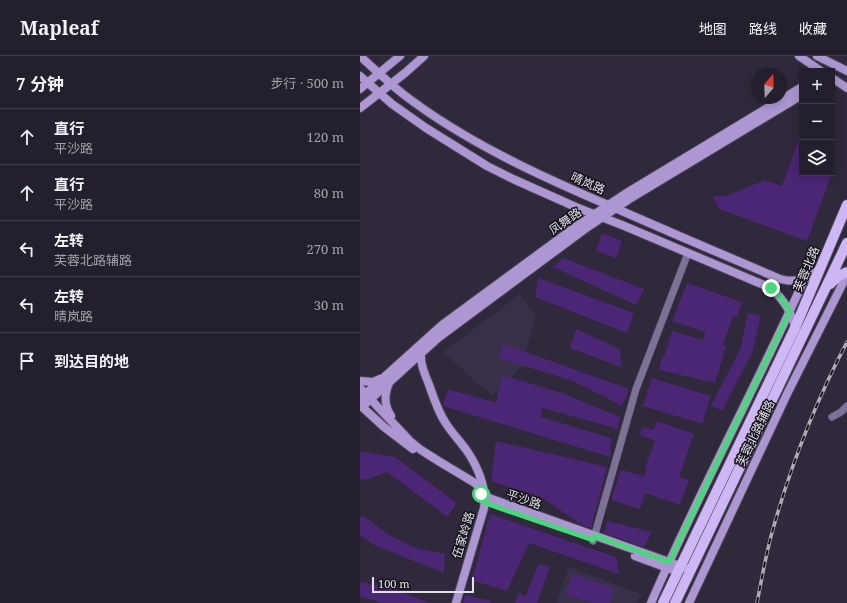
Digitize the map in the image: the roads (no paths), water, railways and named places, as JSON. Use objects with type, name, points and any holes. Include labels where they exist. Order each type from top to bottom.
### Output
[{"type":"main road","name":"芙蓉北路","points":[[663,603],[795,328],[847,205]]},
{"type":"main road","points":[[675,603],[847,243]]},
{"type":"main road","points":[[827,287],[840,275],[847,272]]},
{"type":"street","name":"晴岚路","points":[[360,56],[391,84],[432,114],[518,164],[612,207],[780,279],[788,281],[804,280]]},
{"type":"street","points":[[360,89],[400,56]]},
{"type":"street","points":[[360,108],[424,56]]},
{"type":"street","points":[[799,56],[817,68]]},
{"type":"street","points":[[817,56],[843,69],[835,76]]},
{"type":"street","points":[[360,76],[392,104],[426,128],[487,166],[513,179],[599,216],[771,288],[777,293],[790,311],[795,328]]},
{"type":"street","points":[[835,80],[847,88]]},
{"type":"street","name":"凤舞路","points":[[389,378],[417,346],[466,307],[612,207],[799,89]]},
{"type":"street","name":"凤舞路","points":[[612,207],[799,98]]},
{"type":"street","name":"凤舞路","points":[[363,399],[470,314],[599,216]]},
{"type":"street","points":[[594,538],[636,389],[688,253]]},
{"type":"street","points":[[804,280],[813,274],[823,263]]},
{"type":"street","name":"芙蓉北路辅路","points":[[689,603],[784,399],[847,275]]},
{"type":"street","name":"芙蓉北路辅路","points":[[651,603],[804,280]]},
{"type":"street","name":"伍家岭路","points":[[421,353],[422,366],[444,420],[468,451],[479,474],[484,492],[485,502],[456,603]]},
{"type":"street","points":[[360,381],[373,382],[389,378],[386,403],[389,413],[398,427]]},
{"type":"street","points":[[363,399],[400,440],[419,454],[476,488],[485,502]]},
{"type":"street","name":"平沙路","points":[[363,399],[398,427],[410,441],[421,450],[476,483],[486,496],[493,500],[689,573]]},
{"type":"street","points":[[832,417],[841,412],[847,406]]},
{"type":"street","points":[[731,433],[741,438]]},
{"type":"street","name":"平沙路","points":[[485,502],[594,538]]},
{"type":"railway","points":[[757,603],[771,538],[796,457],[825,387],[847,342]]}]
